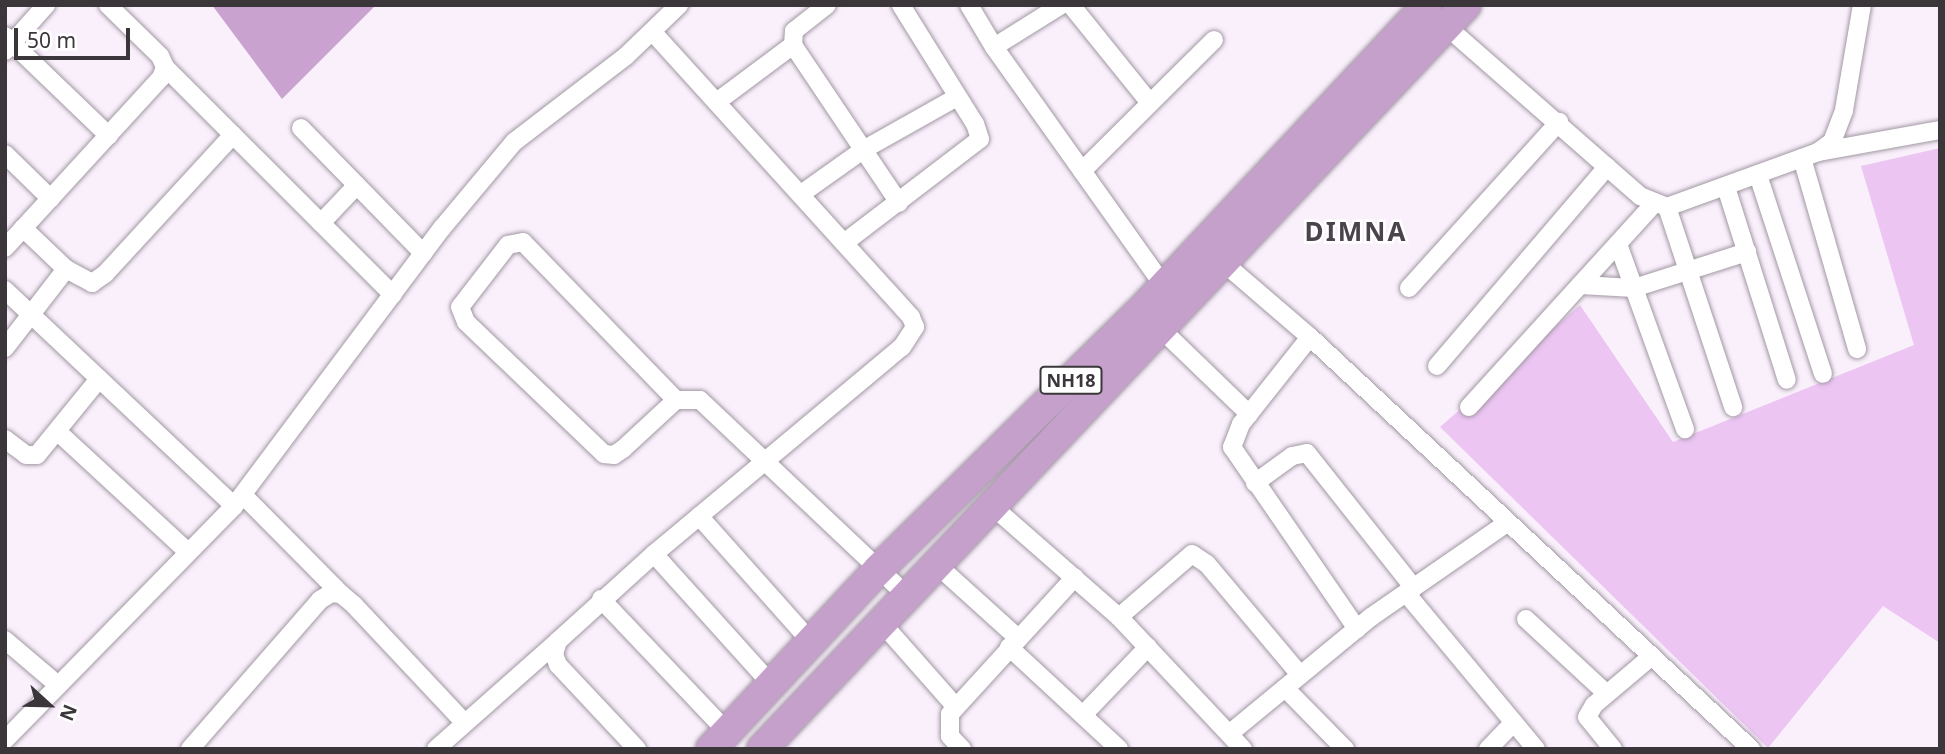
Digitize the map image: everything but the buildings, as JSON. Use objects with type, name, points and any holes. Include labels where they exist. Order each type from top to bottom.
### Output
[{"type":"highway","name":"NH18","points":[[762,749],[1160,328],[1212,253],[1446,12]]},
{"type":"highway","name":"NH18","points":[[719,741],[771,684],[813,644],[879,569],[1164,286],[1212,253]]},
{"type":"street","points":[[46,5],[7,44],[109,136]]},
{"type":"street","points":[[108,5],[160,56],[165,67],[393,295]]},
{"type":"street","points":[[5,740],[238,501],[423,253],[514,142],[653,32],[679,5]]},
{"type":"street","points":[[827,5],[794,31],[793,46],[899,203]]},
{"type":"street","points":[[844,243],[979,139],[957,97],[901,5]]},
{"type":"street","points":[[970,5],[993,47],[1164,286]]},
{"type":"street","points":[[993,47],[1061,5]]},
{"type":"street","points":[[1071,5],[1150,103]]},
{"type":"street","points":[[1810,155],[1832,142],[1844,110],[1863,5]]},
{"type":"street","points":[[1446,12],[1607,167],[1660,205],[1689,273],[1732,407]]},
{"type":"street","points":[[436,749],[558,641],[601,599],[699,516],[768,463],[902,347],[915,327],[911,317],[653,32]]},
{"type":"street","points":[[1082,170],[1214,40]]},
{"type":"street","points":[[718,101],[793,46]]},
{"type":"street","points":[[5,248],[153,89],[165,67]]},
{"type":"street","points":[[801,194],[863,150],[957,97]]},
{"type":"street","points":[[1409,288],[1559,122]]},
{"type":"street","points":[[301,128],[423,253]]},
{"type":"street","points":[[1469,407],[1618,244],[1660,205],[1726,187],[1810,155],[1940,130]]},
{"type":"street","points":[[23,228],[66,269],[92,283],[105,274],[233,135]]},
{"type":"street","points":[[5,154],[51,199]]},
{"type":"street","points":[[1810,155],[1857,349]]},
{"type":"street","points":[[1437,366],[1607,167]]},
{"type":"street","points":[[1758,174],[1823,374]]},
{"type":"street","points":[[321,223],[357,185]]},
{"type":"street","points":[[1726,187],[1787,380]]},
{"type":"street","points":[[676,400],[523,242],[508,245],[460,307],[466,322],[604,454],[614,455],[623,449],[676,400],[700,400],[906,595]]},
{"type":"street","points":[[1618,244],[1685,429]]},
{"type":"street","points":[[1212,253],[1310,337],[1751,749]]},
{"type":"street","points":[[1580,285],[1634,288],[1747,253]]},
{"type":"street","points":[[5,348],[66,269]]},
{"type":"street","points":[[5,290],[99,379],[341,594],[464,722]]},
{"type":"street","points":[[1160,328],[1249,414]]},
{"type":"street","points":[[1310,337],[1249,414],[1232,447],[1357,629]]},
{"type":"street","points":[[5,439],[26,456],[37,455],[99,379]]},
{"type":"street","points":[[58,432],[188,552]]},
{"type":"street","points":[[1255,484],[1292,456],[1307,453],[1410,590],[1536,749]]},
{"type":"street","points":[[991,505],[1119,617],[1234,743],[1285,688],[1357,629],[1507,523]]},
{"type":"street","points":[[699,516],[813,644]]},
{"type":"street","points":[[654,554],[771,684]]},
{"type":"street","points":[[1119,617],[1184,556],[1192,554],[1207,564],[1300,675]]},
{"type":"street","points":[[936,564],[1119,749]]},
{"type":"street","points":[[962,749],[947,725],[954,706],[1075,578]]},
{"type":"street","points":[[190,749],[320,600],[341,594]]},
{"type":"street","points":[[601,599],[719,741]]},
{"type":"street","points":[[1526,619],[1607,694]]},
{"type":"street","points":[[881,622],[954,706]]},
{"type":"street","points":[[5,640],[58,685]]},
{"type":"street","points":[[558,641],[554,654],[558,665],[636,749]]},
{"type":"street","points":[[1083,715],[1148,647]]},
{"type":"street","points":[[1613,749],[1587,717],[1607,694],[1652,656]]},
{"type":"street","points":[[1285,688],[1345,749]]},
{"type":"street","points":[[1488,749],[1514,722]]},
{"type":"shaded area","points":[[212,5],[376,5],[282,99]]},
{"type":"shaded area","points":[[1940,148],[1940,643],[1883,606],[1768,748],[1440,427],[1580,305],[1673,442],[1914,345],[1861,166]]},
{"type":"district","name":"DIMNA","points":[[1356,232]]}]
